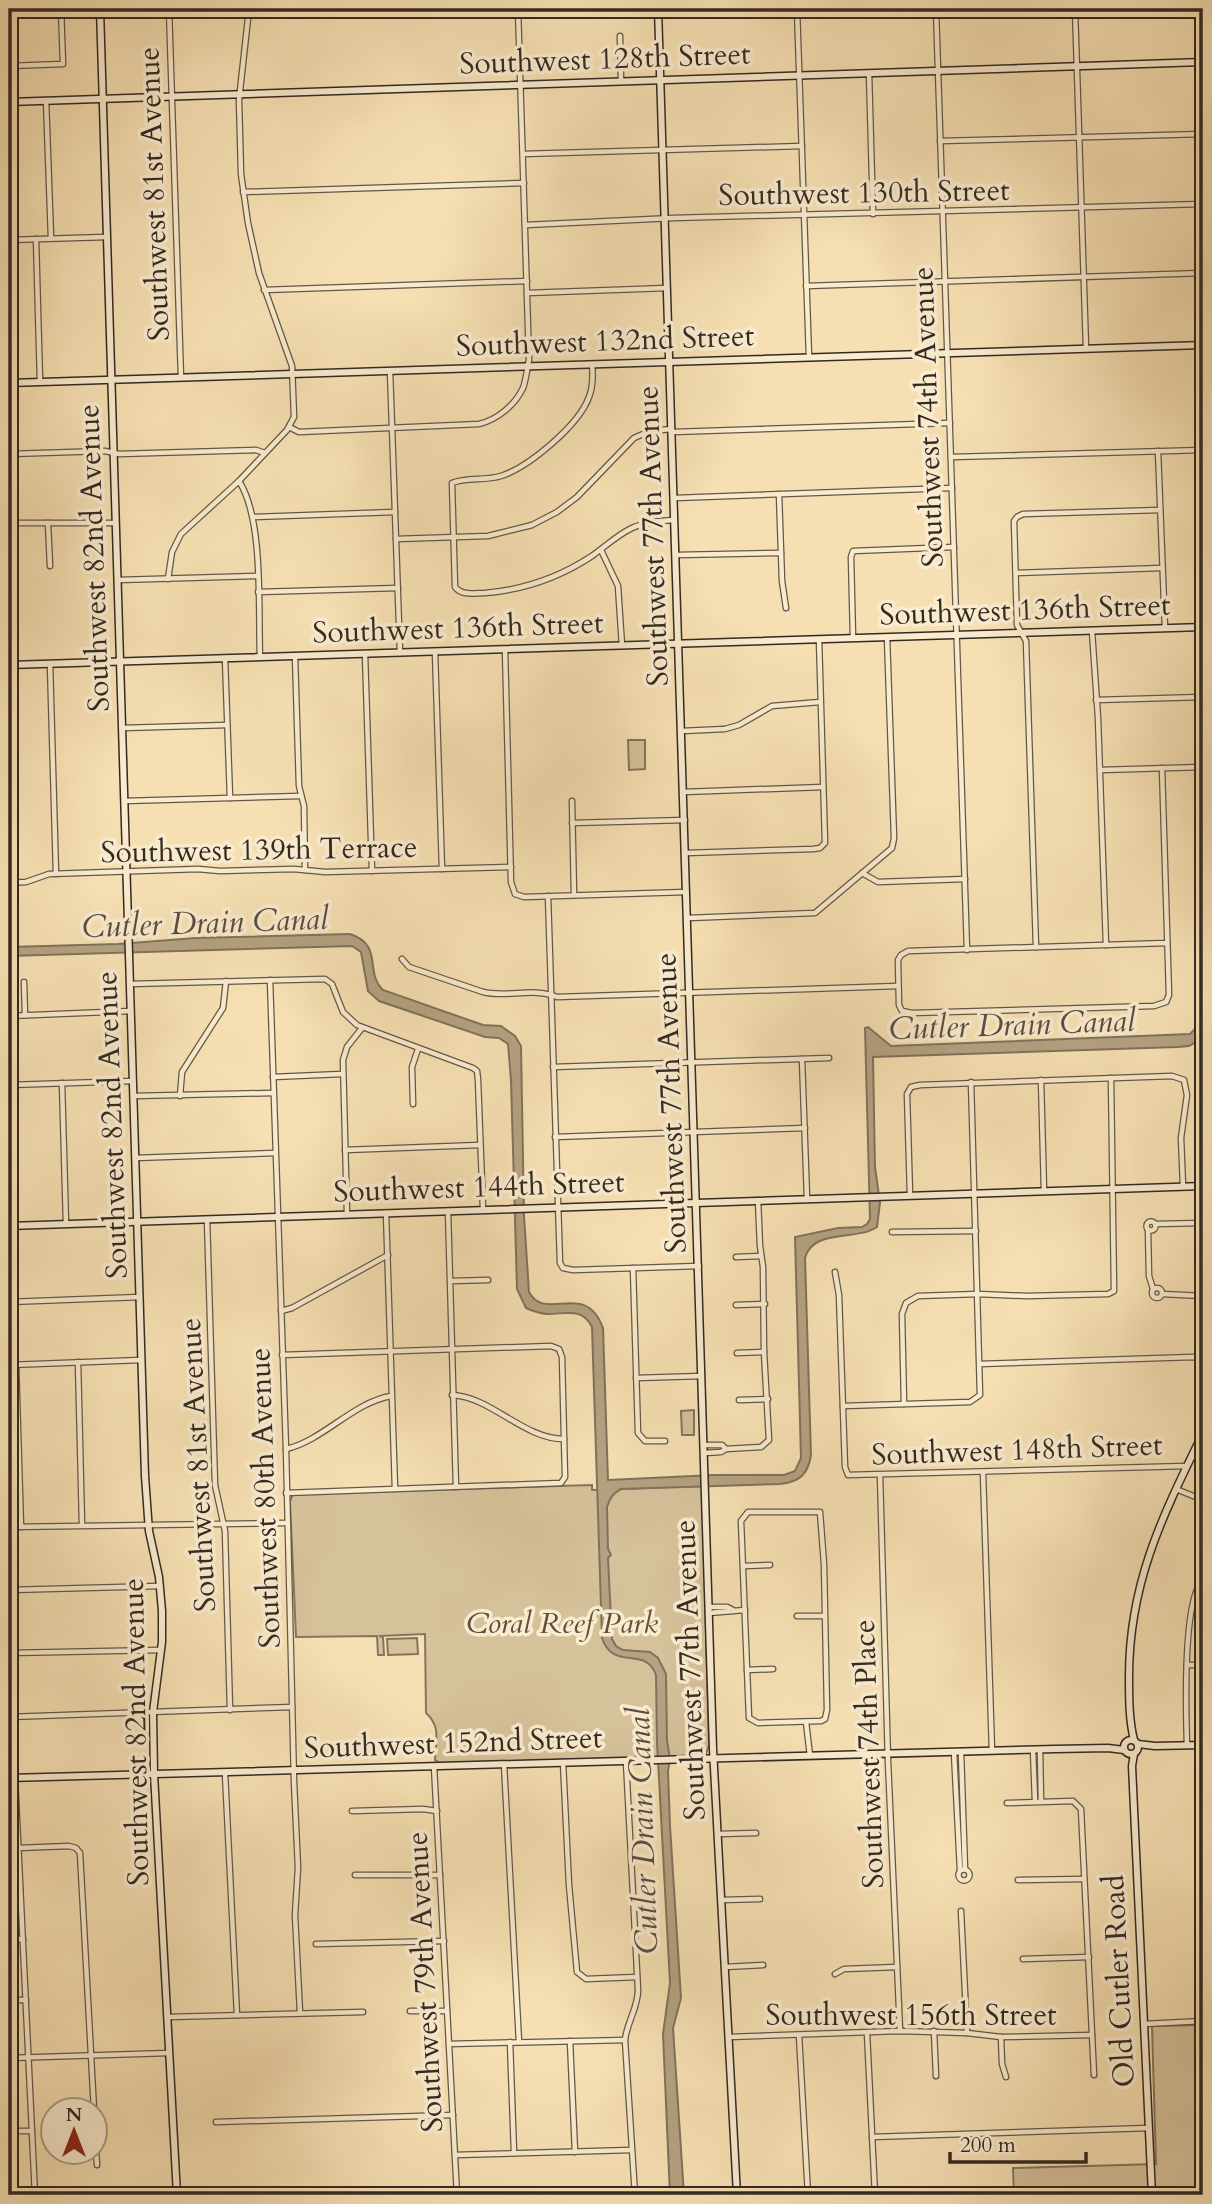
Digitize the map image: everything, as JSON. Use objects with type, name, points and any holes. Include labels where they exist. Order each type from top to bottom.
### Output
[{"type":"street","points":[[9,66],[63,64],[61,9]]},
{"type":"street","name":"Southwest 82nd Avenue","points":[[100,9],[141,1360],[148,1525],[160,1586],[163,1619],[153,1712],[154,1774],[177,2195]]},
{"type":"street","name":"Southwest 81st Avenue","points":[[169,9],[181,378]]},
{"type":"street","points":[[168,579],[172,552],[181,534],[239,481],[289,427],[295,413],[292,366],[264,290],[251,240],[243,192],[240,94],[249,9]]},
{"type":"street","name":"Southwest 77th Avenue","points":[[658,9],[714,1759],[737,2195]]},
{"type":"street","points":[[797,9],[808,357]]},
{"type":"street","name":"Southwest 74th Avenue","points":[[936,9],[967,950]]},
{"type":"street","points":[[1075,9],[1086,348]]},
{"type":"street","points":[[289,427],[299,432],[484,423],[510,406],[523,388],[527,366],[527,281],[518,12],[585,12]]},
{"type":"street","points":[[620,36],[621,81]]},
{"type":"street","name":"Southwest 128th Street","points":[[9,102],[1203,62]]},
{"type":"street","points":[[869,73],[873,214]]},
{"type":"street","points":[[46,100],[51,238]]},
{"type":"street","points":[[940,141],[1203,134]]},
{"type":"street","points":[[522,155],[802,146]]},
{"type":"street","points":[[243,192],[524,183]]},
{"type":"street","name":"Southwest 130th Street","points":[[526,225],[1203,204]]},
{"type":"street","points":[[9,240],[106,237]]},
{"type":"street","points":[[36,239],[40,382]]},
{"type":"street","points":[[806,286],[1203,274]]},
{"type":"street","points":[[264,290],[527,281]]},
{"type":"street","points":[[527,293],[667,288]]},
{"type":"street","name":"Southwest 132nd Street","points":[[9,383],[1203,345]]},
{"type":"street","points":[[593,364],[592,387],[585,405],[538,456],[521,468],[500,476],[452,483],[452,538],[457,591],[491,592],[532,584],[572,568],[621,534],[640,525],[676,520]]},
{"type":"street","points":[[390,370],[400,653]]},
{"type":"street","points":[[396,539],[452,538],[504,533],[544,519],[577,497],[634,438],[646,432],[950,423]]},
{"type":"street","points":[[9,454],[256,450],[265,453]]},
{"type":"street","points":[[951,457],[1203,450]]},
{"type":"street","points":[[1158,451],[1165,628]]},
{"type":"street","points":[[239,481],[254,517],[260,657]]},
{"type":"street","points":[[675,498],[951,488]]},
{"type":"street","points":[[779,494],[786,608]]},
{"type":"street","points":[[1036,947],[1026,641],[1017,625],[1014,524],[1017,517],[1026,514],[1160,510]]},
{"type":"street","points":[[254,517],[395,512]]},
{"type":"street","points":[[9,523],[115,523]]},
{"type":"street","points":[[48,523],[50,566]]},
{"type":"street","points":[[853,638],[853,551],[954,547]]},
{"type":"street","points":[[601,550],[618,586],[622,646]]},
{"type":"street","points":[[677,555],[781,553]]},
{"type":"street","points":[[1016,573],[1163,568]]},
{"type":"street","points":[[118,580],[257,576]]},
{"type":"street","points":[[258,592],[398,588]]},
{"type":"street","name":"Southwest 136th Street","points":[[9,665],[1203,627]]},
{"type":"street","points":[[1092,631],[1106,945]]},
{"type":"street","points":[[688,918],[813,914],[894,845],[887,637]]},
{"type":"street","points":[[686,853],[807,849],[823,845],[819,639]]},
{"type":"street","points":[[505,649],[511,867],[512,886],[517,895],[687,892]]},
{"type":"street","points":[[435,652],[442,869]]},
{"type":"street","points":[[365,654],[372,871]]},
{"type":"street","points":[[295,656],[305,870]]},
{"type":"street","points":[[225,658],[230,798]]},
{"type":"street","points":[[50,664],[57,874]]},
{"type":"street","points":[[1096,700],[1203,697]]},
{"type":"street","points":[[682,731],[725,729],[739,725],[772,706],[820,702]]},
{"type":"street","points":[[122,728],[227,725]]},
{"type":"street","points":[[1100,770],[1203,767]]},
{"type":"street","points":[[1162,768],[1169,997],[1164,1003],[1154,1006],[939,1013],[909,1013],[902,1011],[899,1005],[898,960],[901,955],[914,950],[1167,943]]},
{"type":"street","points":[[684,792],[823,787]]},
{"type":"street","points":[[124,801],[300,796]]},
{"type":"street","points":[[572,801],[574,895]]},
{"type":"street","points":[[572,823],[685,820]]},
{"type":"street","name":"Southwest 139th Terrace","points":[[9,883],[26,882],[45,874],[127,871],[198,869],[325,872],[511,867]]},
{"type":"street","points":[[862,873],[878,882],[965,879]]},
{"type":"street","points":[[548,896],[560,1264],[563,1268],[573,1270],[699,1266]]},
{"type":"street","points":[[402,959],[409,967],[488,993],[544,992],[557,997],[898,986]]},
{"type":"street","points":[[130,985],[322,979],[329,981],[343,1012],[362,1028],[475,1070],[478,1080],[482,1209]]},
{"type":"street","name":"Southwest 80th Avenue","points":[[270,980],[286,1449],[298,1880],[295,1922],[300,2014]]},
{"type":"street","points":[[180,1096],[182,1072],[221,1012],[226,981]]},
{"type":"street","points":[[24,982],[25,1015]]},
{"type":"street","points":[[9,1016],[131,1012]]},
{"type":"street","points":[[347,1214],[342,1074],[345,1052],[362,1028]]},
{"type":"street","points":[[413,1104],[411,1071],[418,1049]]},
{"type":"street","points":[[553,1067],[829,1058]]},
{"type":"street","points":[[802,1059],[807,1198]]},
{"type":"street","points":[[273,1077],[342,1074]]},
{"type":"street","points":[[910,1195],[909,1089],[919,1084],[1172,1076],[1182,1078],[1186,1083],[1187,1095],[1181,1134],[1183,1186]]},
{"type":"street","points":[[904,1404],[902,1314],[905,1304],[918,1296],[1108,1294],[1114,1291],[1111,1078]]},
{"type":"street","points":[[1041,1080],[1044,1191]]},
{"type":"street","points":[[9,1085],[133,1082]]},
{"type":"street","points":[[62,1083],[66,1224]]},
{"type":"street","points":[[835,1272],[839,1295],[843,1406],[975,1400],[981,1392],[971,1083]]},
{"type":"street","points":[[133,1096],[273,1093]]},
{"type":"street","points":[[555,1137],[805,1128]]},
{"type":"street","points":[[345,1150],[480,1145]]},
{"type":"street","points":[[135,1158],[275,1153]]},
{"type":"street","name":"Southwest 144th Street","points":[[9,1226],[1203,1186]]},
{"type":"street","points":[[705,1449],[722,1445],[726,1448],[761,1447],[769,1438],[764,1352],[765,1304],[758,1199]]},
{"type":"street","points":[[448,1210],[456,1487]]},
{"type":"street","points":[[386,1212],[395,1489]]},
{"type":"street","name":"Southwest 81st Avenue","points":[[207,1218],[215,1485],[223,1525],[230,1710]]},
{"type":"street","points":[[1203,1223],[1155,1224],[1154,1230],[1148,1230],[1149,1278],[1153,1289],[1159,1288],[1162,1294],[1203,1296]]},
{"type":"street","points":[[892,1232],[976,1231]]},
{"type":"street","points":[[281,1311],[292,1308],[388,1255]]},
{"type":"street","points":[[736,1257],[761,1256]]},
{"type":"street","points":[[633,1268],[638,1430],[643,1440],[665,1441]]},
{"type":"street","points":[[451,1281],[488,1280]]},
{"type":"street","points":[[9,1302],[140,1297]]},
{"type":"street","points":[[736,1305],[765,1304]]},
{"type":"street","points":[[282,1355],[551,1346],[558,1348],[562,1357],[563,1481],[286,1493]]},
{"type":"street","points":[[737,1353],[764,1352]]},
{"type":"street","points":[[980,1364],[1193,1357],[1203,1359]]},
{"type":"street","points":[[9,1365],[141,1360]]},
{"type":"street","points":[[78,1362],[82,1525]]},
{"type":"street","points":[[16,1364],[20,1527]]},
{"type":"street","points":[[636,1378],[703,1376]]},
{"type":"street","points":[[452,1395],[471,1398],[547,1437],[564,1439]]},
{"type":"street","points":[[286,1449],[306,1442],[375,1401],[391,1396]]},
{"type":"street","points":[[739,1400],[768,1399]]},
{"type":"street","name":"Southwest 148th Street","points":[[843,1406],[845,1467],[848,1475],[1187,1466]]},
{"type":"street","name":"Old Cutler Road","points":[[1152,2195],[1129,1663],[1137,1598],[1152,1544],[1203,1433]]},
{"type":"street","points":[[983,1473],[992,1751]]},
{"type":"street","name":"Southwest 74th Place","points":[[880,1475],[900,2031]]},
{"type":"street","points":[[1176,1489],[1203,1500]]},
{"type":"street","points":[[748,1512],[820,1512],[824,1616],[825,1718],[807,1722],[751,1721],[748,1716],[741,1520],[748,1512]]},
{"type":"street","points":[[9,1527],[156,1527],[286,1523]]},
{"type":"street","points":[[744,1566],[771,1565]]},
{"type":"street","points":[[1186,1745],[1188,1639],[1193,1607],[1203,1579]]},
{"type":"street","points":[[9,1590],[160,1586]]},
{"type":"street","points":[[709,1610],[727,1607],[745,1610]]},
{"type":"street","points":[[797,1616],[824,1616]]},
{"type":"street","points":[[9,1653],[160,1650]]},
{"type":"street","points":[[1186,1665],[1203,1665]]},
{"type":"street","points":[[747,1670],[773,1669]]},
{"type":"street","points":[[9,1717],[292,1707]]},
{"type":"street","points":[[807,1722],[808,1756]]},
{"type":"street","points":[[1201,1745],[1203,1819]]},
{"type":"street","name":"Southwest 152nd Street","points":[[12,1778],[1201,1745]]},
{"type":"street","points":[[1036,1749],[1038,1801]]},
{"type":"street","points":[[957,1752],[963,1870]]},
{"type":"street","points":[[626,1761],[637,2002],[627,2026],[625,2040],[635,2195]]},
{"type":"street","points":[[563,1762],[576,1969],[580,1977],[586,1979],[637,1977]]},
{"type":"street","points":[[504,1764],[519,2042]]},
{"type":"street","name":"Southwest 79th Avenue","points":[[434,1766],[457,2195]]},
{"type":"street","points":[[225,1773],[237,2015]]},
{"type":"street","points":[[12,1778],[18,1848],[35,2195]]},
{"type":"street","points":[[1007,1802],[1071,1801],[1077,1803],[1082,1812],[1094,2075]]},
{"type":"street","points":[[352,1811],[436,1808]]},
{"type":"street","points":[[719,1834],[756,1833]]},
{"type":"street","points":[[18,1848],[69,1846],[78,1850],[82,1860],[93,2096]]},
{"type":"street","points":[[355,1875],[440,1873]]},
{"type":"street","points":[[1018,1880],[1084,1879]]},
{"type":"street","points":[[9,1888],[20,1888]]},
{"type":"street","points":[[722,1900],[760,1899]]},
{"type":"street","points":[[961,1911],[967,2032]]},
{"type":"street","points":[[9,1940],[23,1939]]},
{"type":"street","points":[[316,1944],[444,1941]]},
{"type":"street","points":[[1023,1959],[1088,1956]]},
{"type":"street","points":[[725,1966],[763,1965]]},
{"type":"street","points":[[835,1974],[844,1969],[897,1967]]},
{"type":"street","points":[[9,2000],[26,2000]]},
{"type":"street","points":[[411,2011],[447,2011]]},
{"type":"street","points":[[168,2018],[363,2012]]},
{"type":"street","points":[[1144,2024],[1203,2021]]},
{"type":"street","name":"Southwest 156th Street","points":[[729,2038],[900,2031],[967,2032],[1001,2037],[1092,2035]]},
{"type":"street","points":[[934,2031],[936,2076]]},
{"type":"street","points":[[867,2032],[875,2195]]},
{"type":"street","points":[[799,2035],[808,2195]]},
{"type":"street","points":[[1001,2037],[1002,2064],[1006,2077]]},
{"type":"street","points":[[449,2044],[625,2040]]},
{"type":"street","points":[[570,2041],[575,2151]]},
{"type":"street","points":[[510,2042],[514,2153]]},
{"type":"street","points":[[9,2058],[169,2053]]},
{"type":"street","points":[[216,2122],[453,2115]]},
{"type":"street","points":[[872,2137],[1149,2128]]},
{"type":"street","points":[[9,2131],[32,2131]]},
{"type":"street","points":[[455,2155],[631,2150]]},
{"type":"green space","points":[[628,740],[645,740],[645,769],[629,770]]},
{"type":"green space","points":[[694,1410],[694,1435],[682,1435],[681,1411]]},
{"type":"green space","name":"Coral Reef Park","points":[[592,1485],[592,1490],[702,1486],[709,1745],[706,1754],[440,1763],[435,1760],[436,1729],[426,1713],[425,1634],[379,1636],[383,1637],[384,1655],[378,1655],[377,1636],[296,1637],[290,1501],[293,1494]]},
{"type":"green space","points":[[417,1638],[418,1654],[388,1655],[387,1639]]},
{"type":"green space","points":[[1203,2025],[1203,2195],[1014,2195],[1013,2168],[1156,2164],[1152,2026]]},
{"type":"shaded area","points":[[1203,802],[1203,1038],[1189,1046],[1178,1047],[873,1057],[875,1167],[880,1203],[877,1227],[858,1234],[817,1242],[805,1258],[811,1455],[808,1468],[797,1479],[780,1484],[621,1489],[608,1504],[612,1639],[616,1646],[623,1650],[650,1652],[658,1658],[666,1674],[670,1826],[681,1998],[673,2028],[684,2195],[670,2195],[663,2034],[670,1983],[656,1675],[645,1661],[614,1654],[602,1638],[592,1327],[578,1314],[545,1314],[526,1308],[517,1289],[508,1044],[499,1038],[485,1037],[379,1001],[368,991],[361,952],[352,946],[9,956],[9,947],[350,934],[367,945],[375,975],[383,990],[483,1025],[501,1026],[515,1036],[521,1046],[524,1216],[529,1292],[536,1300],[545,1304],[576,1303],[586,1306],[595,1314],[603,1328],[608,1480],[784,1475],[795,1471],[801,1458],[795,1237],[838,1228],[862,1227],[870,1219],[865,1028],[868,1027],[891,1046],[1190,1034],[1198,1026],[1201,1012],[1195,823]]},
{"type":"water label","name":"Cutler Drain Canal","points":[[205,923]]},
{"type":"water label","name":"Cutler Drain Canal","points":[[1012,1025]]},
{"type":"water label","name":"Cutler Drain Canal","points":[[643,1831]]}]
